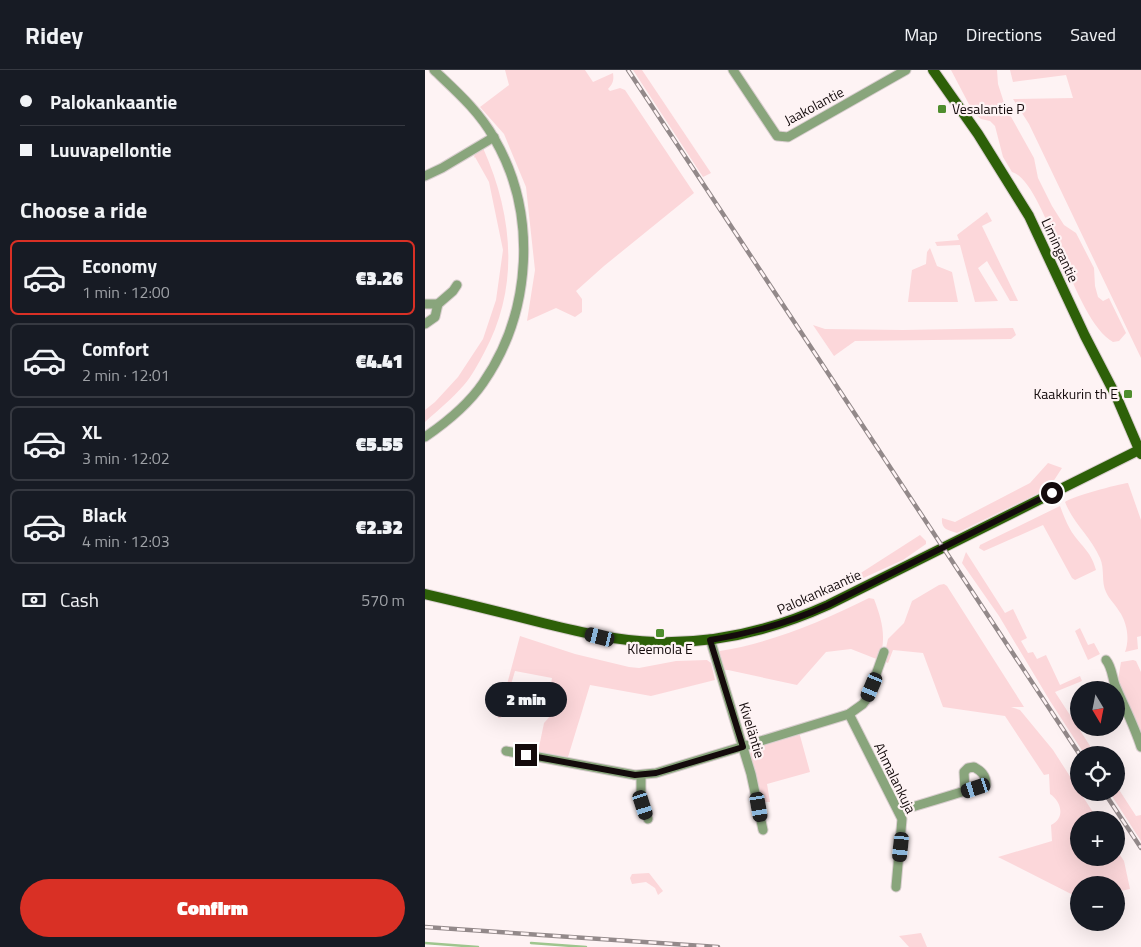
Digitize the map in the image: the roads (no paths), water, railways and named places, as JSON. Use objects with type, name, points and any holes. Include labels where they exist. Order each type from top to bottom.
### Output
[{"type":"main road","name":"Limingantie","points":[[933,70],[978,134],[1029,216],[1085,336],[1117,398],[1140,451]]},
{"type":"main road","name":"Palokankaantie","points":[[425,594],[600,637],[653,642],[687,642],[755,632],[779,625],[828,605],[1140,451]]},
{"type":"street","points":[[425,437],[449,421],[483,384],[506,342],[520,297],[524,257],[522,215],[517,190],[495,138],[475,108],[434,70]]},
{"type":"street","name":"Jaakolantie","points":[[733,70],[777,136],[788,137],[905,70]]},
{"type":"street","points":[[425,176],[495,138]]},
{"type":"street","points":[[425,324],[435,317],[438,304],[457,285]]},
{"type":"street","points":[[425,304],[438,304]]},
{"type":"street","name":"Kiveläntie","points":[[710,640],[743,747],[757,798],[763,830]]},
{"type":"street","points":[[506,751],[627,774],[656,773],[849,714],[863,704],[868,697],[884,652]]},
{"type":"street","points":[[1106,660],[1109,663],[1114,683],[1133,723],[1141,747]]},
{"type":"street","name":"Ahmalankuja","points":[[849,714],[902,819],[903,830],[896,887]]},
{"type":"street","points":[[641,775],[641,793],[648,819]]},
{"type":"street","points":[[899,811],[965,791]]},
{"type":"waterway","points":[[425,943],[478,947]]},
{"type":"waterway","points":[[531,943],[586,947]]},
{"type":"railway","points":[[628,70],[1074,746]]},
{"type":"railway","points":[[1110,801],[1141,848]]},
{"type":"railway","points":[[425,927],[718,947]]},
{"type":"place","name":"Vesalantie P","points":[[942,109]]},
{"type":"place","name":"Kaakkurin th E","points":[[1128,394]]},
{"type":"place","name":"Kleemola E","points":[[660,633]]}]
